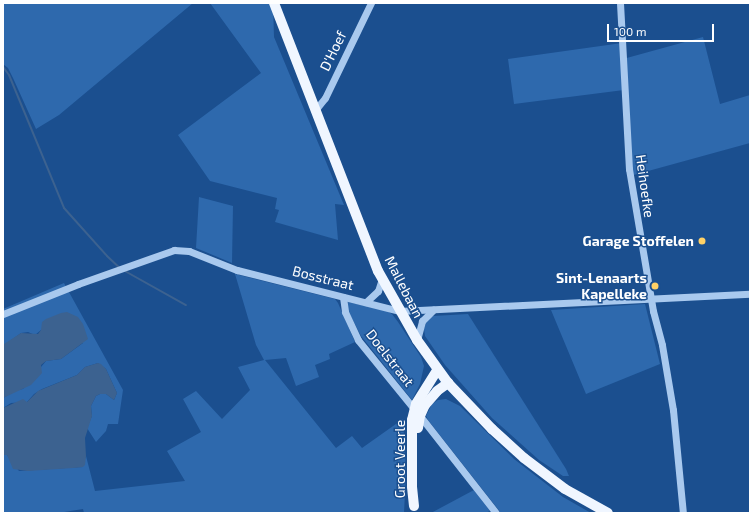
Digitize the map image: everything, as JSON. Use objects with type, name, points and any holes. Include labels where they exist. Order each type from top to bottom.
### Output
[{"type":"main road","name":"Mallebaan","points":[[274,3],[382,279],[416,340],[448,383],[492,429],[524,458],[565,489],[608,513]]},
{"type":"main road","name":"Groot Veerle","points":[[414,509],[417,413],[424,388],[437,370]]},
{"type":"main road","name":"Groot Veerle","points":[[417,413],[431,397],[448,383]]},
{"type":"street","name":"D'Hoef","points":[[316,109],[325,98],[371,3]]},
{"type":"street","name":"Heihoefke","points":[[620,3],[629,169],[651,300],[667,373],[673,410],[683,513]]},
{"type":"street","name":"Bosstraat","points":[[3,314],[78,284],[174,250],[189,251],[237,270],[400,311],[750,294]]},
{"type":"street","points":[[366,302],[378,291],[382,279]]},
{"type":"street","name":"Doelstraat","points":[[343,297],[345,312],[358,340],[496,513]]},
{"type":"street","points":[[416,340],[422,321],[434,310]]},
{"type":"shaded area","points":[[3,3],[193,3],[59,115],[36,129],[8,68],[3,64]]},
{"type":"shaded area","points":[[210,3],[273,3],[274,37],[344,205],[335,204],[338,240],[275,222],[279,210],[275,209],[277,198],[210,181],[178,135],[261,73]]},
{"type":"shaded area","points":[[703,37],[720,104],[750,95],[750,143],[630,176],[624,90],[514,104],[508,59],[622,43],[623,59]]},
{"type":"shaded area","points":[[199,197],[233,206],[232,263],[196,248]]},
{"type":"shaded area","points":[[235,274],[335,299],[338,303],[355,342],[329,354],[330,359],[315,365],[319,377],[296,386],[286,358],[265,360],[336,448],[352,436],[362,448],[403,419],[406,473],[404,513],[84,513],[83,509],[58,513],[3,513],[3,455],[7,455],[19,471],[82,467],[86,456],[95,491],[185,481],[167,451],[201,432],[183,399],[196,391],[222,419],[250,390],[238,367],[264,360],[256,345]]},
{"type":"shaded area","points":[[64,283],[123,390],[118,424],[108,424],[106,431],[96,442],[87,428],[92,416],[91,406],[96,396],[100,394],[106,394],[114,400],[117,393],[106,369],[98,363],[85,367],[77,375],[42,389],[34,394],[27,402],[11,403],[3,408],[3,398],[17,390],[23,389],[46,361],[61,359],[83,343],[41,330],[35,335],[28,332],[21,333],[3,346],[3,309]]},
{"type":"shaded area","points":[[348,302],[387,311],[392,314],[421,357],[424,366],[420,384],[412,400],[361,336],[349,313],[347,306]]},
{"type":"shaded area","points":[[645,304],[660,364],[586,394],[551,310]]},
{"type":"shaded area","points":[[67,312],[78,317],[83,324],[88,339],[61,359],[46,361],[41,365],[42,373],[31,385],[3,398],[4,344],[21,333],[38,334],[41,330],[42,322],[61,313]]},
{"type":"shaded area","points":[[468,314],[569,476],[563,476],[539,460],[492,418],[445,365],[425,336],[424,329],[427,319],[433,316]]},
{"type":"shaded area","points":[[98,363],[106,369],[117,393],[114,400],[106,394],[96,396],[91,406],[92,416],[85,438],[85,465],[83,467],[28,471],[13,469],[7,455],[3,455],[3,408],[23,399],[27,402],[38,391],[77,375],[85,367]]},
{"type":"shaded area","points":[[446,399],[460,406],[514,459],[563,497],[591,513],[501,513],[426,416],[432,404],[438,400]]},
{"type":"shaded area","points":[[474,490],[490,511],[485,513],[431,513]]},
{"type":"waterway","points":[[3,67],[9,75],[64,208],[107,256],[119,267]]},
{"type":"waterway","points":[[123,270],[186,305]]},
{"type":"place","name":"Garage Stoffelen","points":[[702,241]]},
{"type":"place","name":"Sint-Lenaarts Kapelleke","points":[[655,286]]}]
